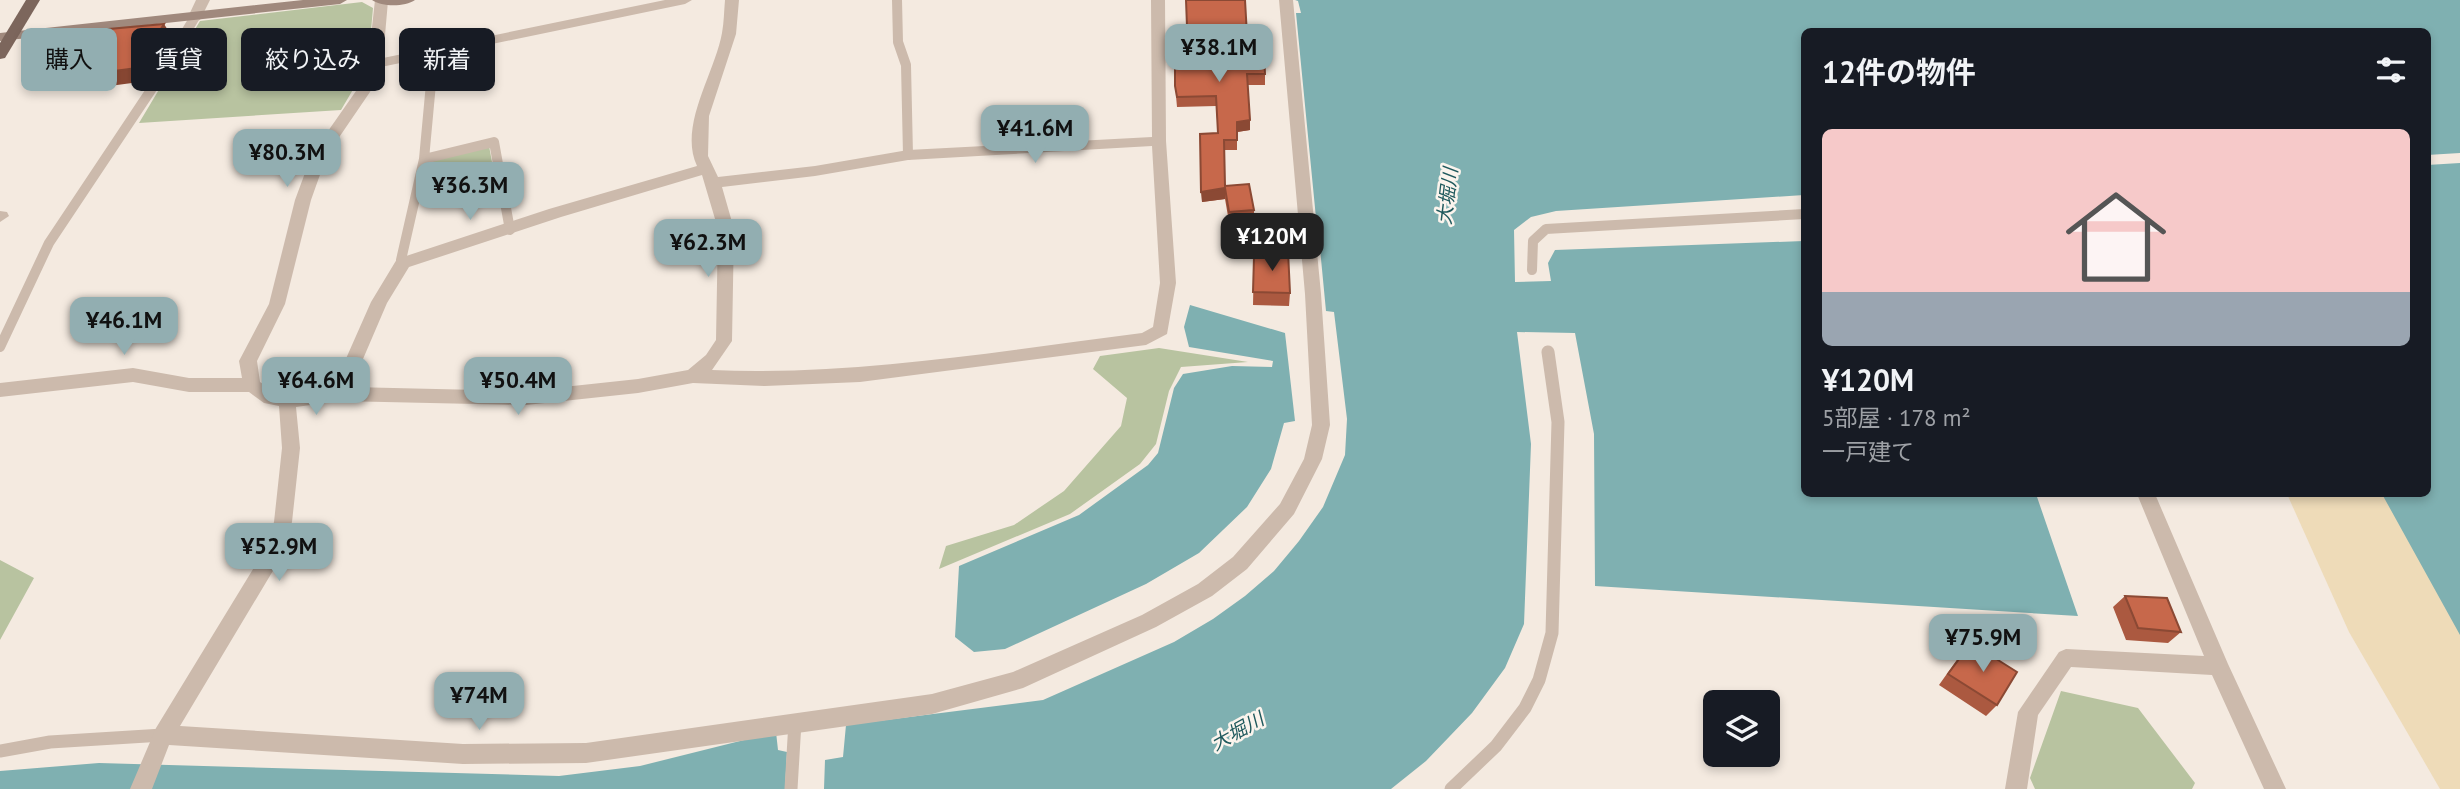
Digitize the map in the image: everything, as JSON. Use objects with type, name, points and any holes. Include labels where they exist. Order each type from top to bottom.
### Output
[{"type":"main road","points":[[0,55],[6,36],[33,0]]},
{"type":"main road","points":[[6,36],[340,0]]},
{"type":"main road","points":[[380,0],[408,0]]},
{"type":"street","points":[[195,17],[203,0]]},
{"type":"street","points":[[378,28],[380,0]]},
{"type":"street","points":[[495,39],[685,0]]},
{"type":"street","points":[[693,376],[712,360],[724,341],[726,229],[700,156],[702,116],[711,81],[729,34],[732,0]]},
{"type":"street","points":[[0,390],[133,375],[189,385],[251,385],[270,398],[287,401],[339,394],[526,398],[638,386],[693,376],[765,379],[860,376],[1128,343],[1155,335],[1161,330],[1164,319],[1168,283],[1159,141],[1158,0]]},
{"type":"street","points":[[163,735],[463,754],[586,753],[932,704],[1016,681],[1149,621],[1205,590],[1240,563],[1287,509],[1319,442],[1322,409],[1286,0]]},
{"type":"street","points":[[251,385],[248,361],[276,304],[311,177],[320,154],[363,91]]},
{"type":"street","points":[[339,394],[379,302],[403,263],[555,213],[709,176],[815,172],[908,155],[1159,141]]},
{"type":"street","points":[[141,789],[163,735],[211,651],[235,618],[270,559],[283,522],[292,448],[287,401]]},
{"type":"street","points":[[2147,497],[2218,666],[2275,789]]},
{"type":"street","points":[[2015,789],[2028,712],[2066,658],[2218,666]]},
{"type":"lane","points":[[897,0],[898,42],[906,65],[908,155]]},
{"type":"lane","points":[[0,347],[49,243],[195,17]]},
{"type":"lane","points":[[403,263],[401,260],[424,159],[430,91]]},
{"type":"lane","points":[[424,159],[494,142],[510,230]]},
{"type":"lane","points":[[1532,270],[1532,240],[1537,233],[1546,229],[1801,214]]},
{"type":"lane","points":[[1451,789],[1505,737],[1532,696],[1544,666],[1552,633],[1558,422],[1548,352]]},
{"type":"lane","points":[[791,789],[796,722]]},
{"type":"lane","points":[[0,751],[50,742],[163,735]]},
{"type":"green space","points":[[362,2],[373,8],[371,28],[241,28],[241,91],[352,91],[341,110],[139,123],[158,91],[227,91],[227,28],[196,28],[200,21]]},
{"type":"green space","points":[[489,146],[495,178],[420,197],[427,165],[436,159]]},
{"type":"green space","points":[[1159,348],[1248,362],[1181,367],[1169,391],[1156,444],[1140,464],[1070,514],[939,569],[946,546],[1014,525],[1064,491],[1121,426],[1127,398],[1093,369],[1100,356]]},
{"type":"green space","points":[[0,560],[34,578],[0,640]]},
{"type":"green space","points":[[2061,691],[2138,708],[2195,783],[2192,789],[2035,789],[2030,778]]},
{"type":"sand","points":[[2288,497],[2430,497],[2460,527],[2460,789],[2440,789],[2349,632]]},
{"type":"water","name":"大堀川","points":[[1295,0],[2460,0],[2460,153],[2431,155],[2431,28],[1801,28],[1801,195],[1556,211],[1531,217],[1514,230],[1515,282],[1551,281],[1548,263],[1555,250],[1801,241],[1801,497],[2037,497],[2078,616],[1595,586],[1594,434],[1575,333],[1517,332],[1531,444],[1524,624],[1505,668],[1472,713],[1426,761],[1391,789],[824,789],[825,760],[843,757],[846,725],[1043,700],[1174,642],[1213,619],[1274,571],[1323,507],[1345,455],[1347,419],[1334,312],[1326,311],[1319,238],[1323,236],[1320,219],[1316,218],[1296,13],[1301,13],[1298,1]]},
{"type":"water","points":[[2460,163],[2460,635],[2384,497],[2431,497],[2431,165]]},
{"type":"water","points":[[1190,305],[1285,333],[1295,421],[1284,423],[1271,469],[1247,507],[1199,553],[1146,584],[1005,649],[974,652],[955,637],[959,566],[1079,515],[1148,465],[1158,453],[1174,388],[1183,374],[1232,366],[1272,367],[1273,361],[1189,347],[1184,327]]},
{"type":"water","points":[[776,732],[778,750],[787,752],[785,789],[0,789],[0,771],[99,763],[559,776],[640,766]]},
{"type":"building","points":[[1186,0],[1245,0],[1248,53],[1264,53],[1265,74],[1247,74],[1250,120],[1237,122],[1237,140],[1224,140],[1225,186],[1249,184],[1254,210],[1229,212],[1225,188],[1201,192],[1200,134],[1218,133],[1216,96],[1177,97],[1175,54],[1188,53]]},
{"type":"building","points":[[164,24],[162,28],[131,28],[131,69],[117,71],[117,28]]},
{"type":"building","points":[[1268,251],[1288,251],[1290,293],[1253,292],[1254,257],[1267,258]]},
{"type":"building","points":[[2125,596],[2167,598],[2181,632],[2138,628]]},
{"type":"building","points":[[1971,643],[2017,672],[1997,705],[1948,674]]}]
